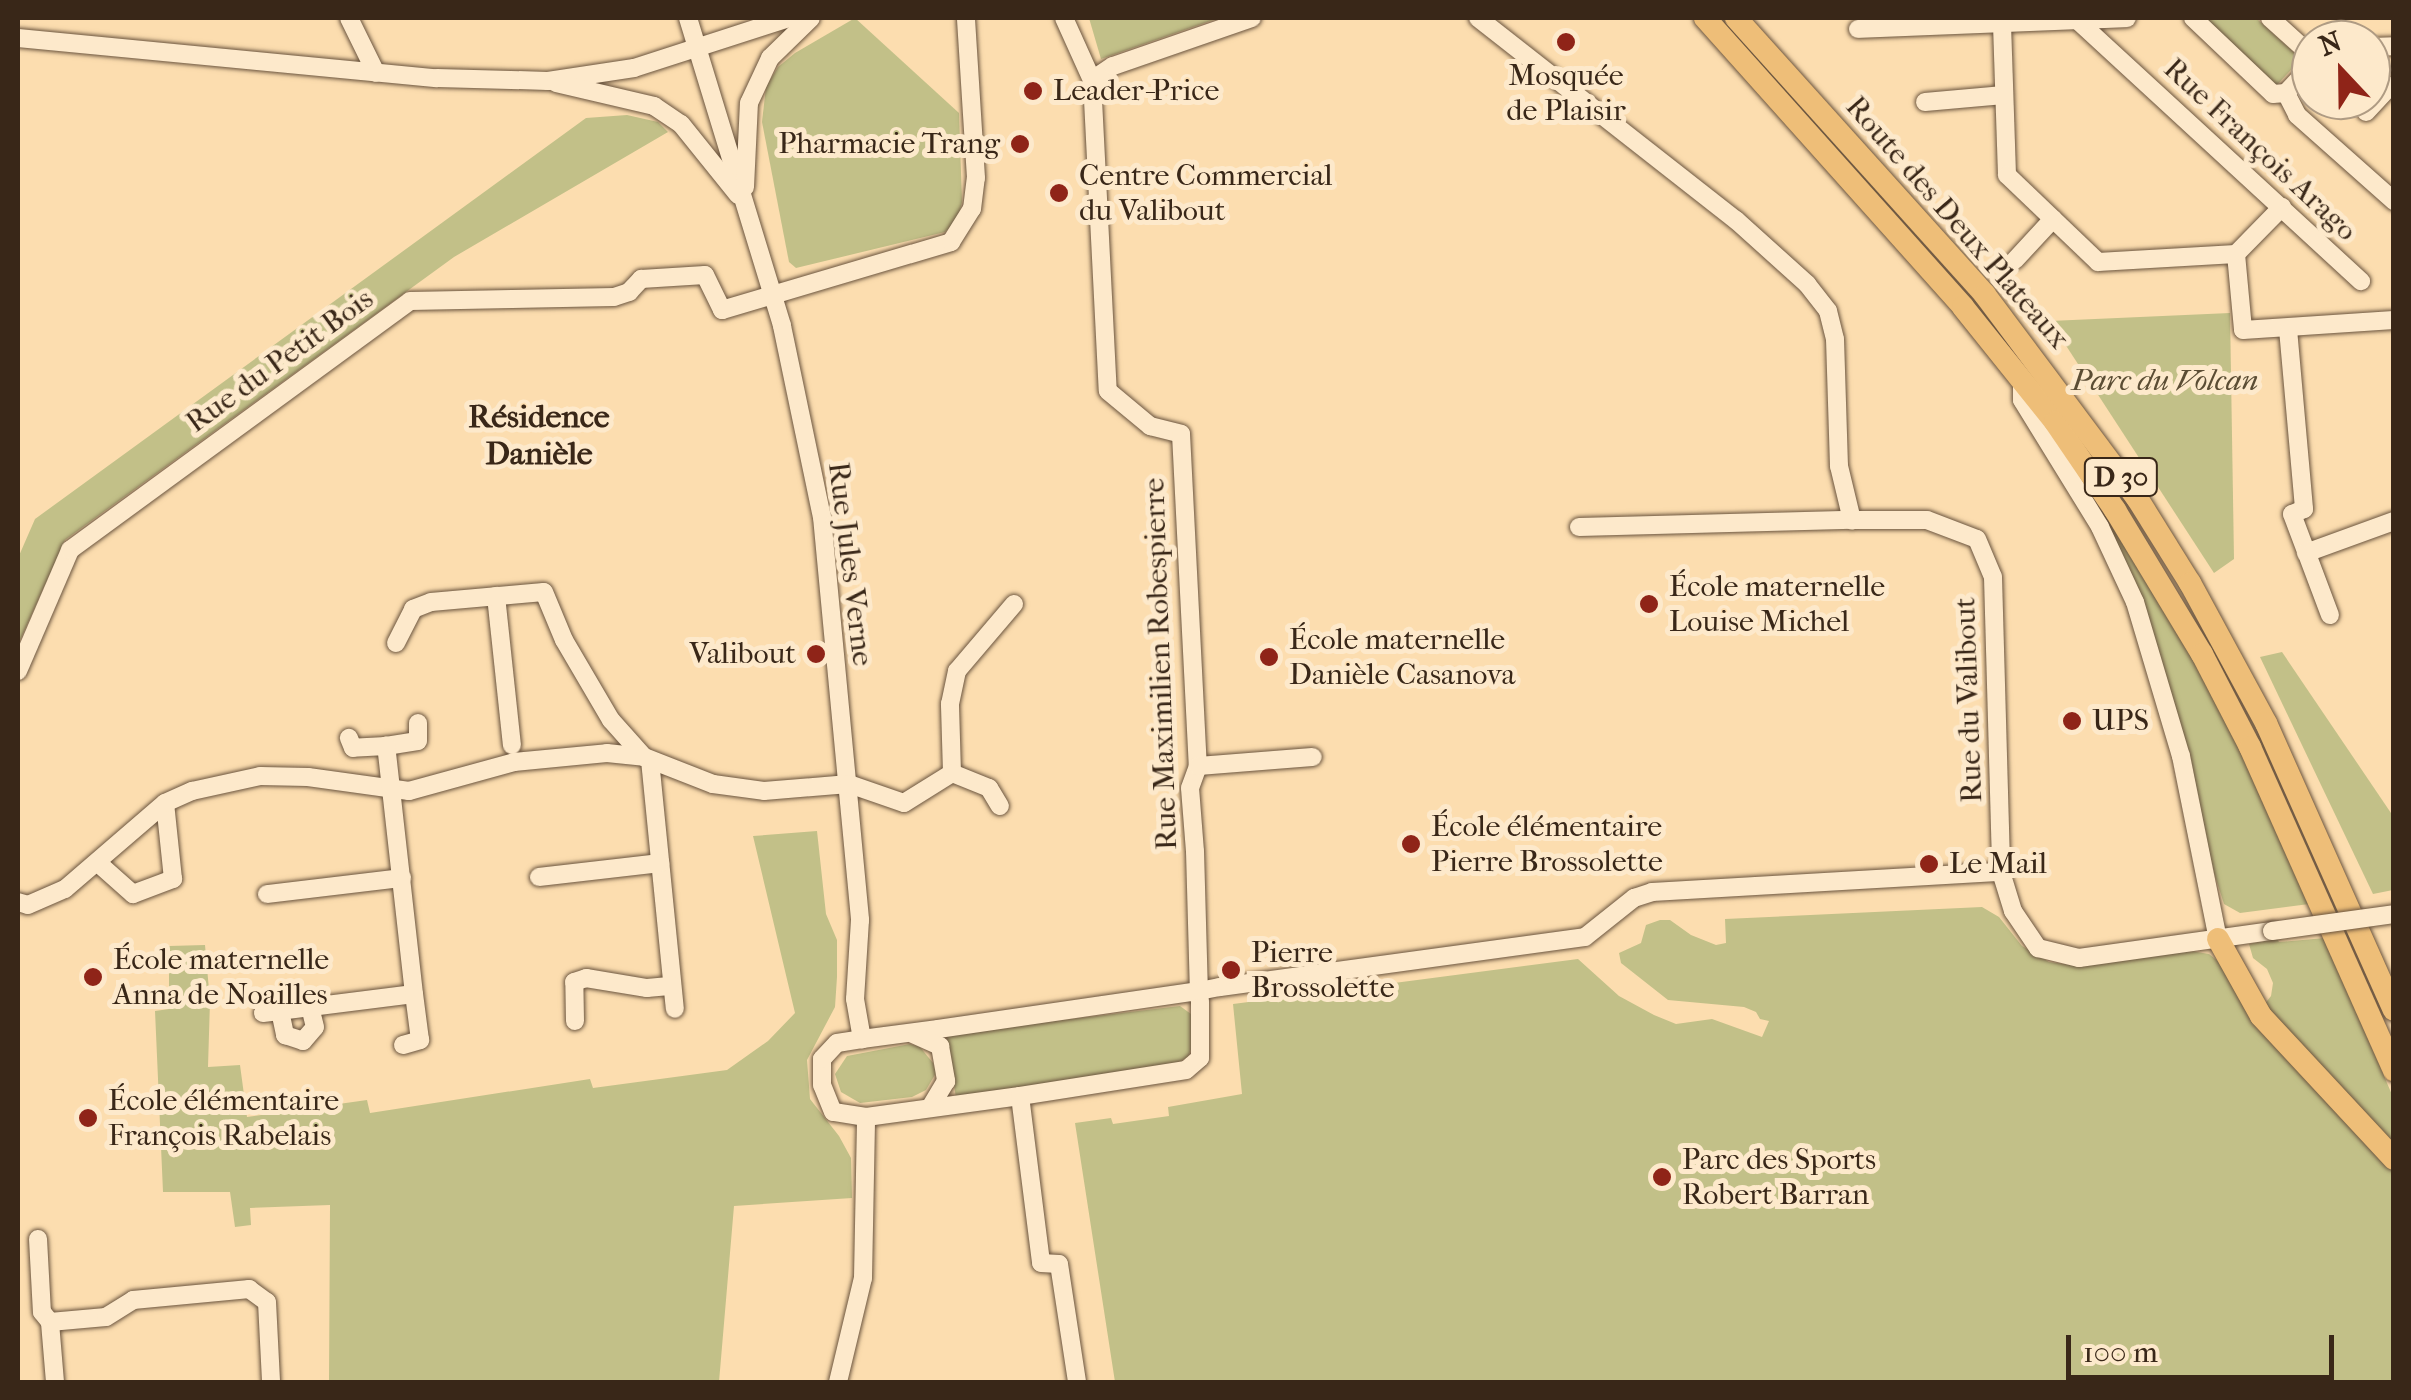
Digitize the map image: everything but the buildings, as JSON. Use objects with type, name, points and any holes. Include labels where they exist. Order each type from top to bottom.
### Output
[{"type":"main road","name":"Route des Deux Plateaux","points":[[1704,18],[1963,306],[2022,379],[2115,510],[2202,654],[2280,809],[2394,1070]]},
{"type":"main road","name":"Route des Deux Plateaux","points":[[1736,18],[1985,295],[2137,498],[2190,583],[2266,724],[2394,1010]]},
{"type":"main road","points":[[2218,938],[2261,1016],[2394,1159]]},
{"type":"street","points":[[350,18],[376,73]]},
{"type":"street","name":"Rue Jules Verne","points":[[688,18],[772,294],[822,516],[850,784],[860,920],[855,999],[862,1038]]},
{"type":"street","points":[[548,81],[634,68],[789,18]]},
{"type":"street","points":[[744,203],[749,103],[770,58],[810,18]]},
{"type":"street","points":[[772,294],[951,242],[964,226],[972,209],[976,178],[966,18]]},
{"type":"street","points":[[1064,18],[1092,80],[1113,66],[1252,18]]},
{"type":"street","points":[[1478,18],[1736,220],[1807,284],[1828,311],[1835,339],[1840,466],[1852,520]]},
{"type":"street","points":[[1858,29],[2127,18]]},
{"type":"street","points":[[2194,18],[2273,94],[2286,93],[2291,88]]},
{"type":"street","points":[[2270,18],[2291,36]]},
{"type":"street","name":"Rue François Arago","points":[[2078,20],[2361,281]]},
{"type":"street","points":[[2002,24],[2007,175],[2098,262],[2236,254],[2282,208]]},
{"type":"street","points":[[18,38],[376,73],[548,81],[654,106],[681,124],[744,203]]},
{"type":"street","name":"Rue Maximilien Robespierre","points":[[931,1106],[1186,1070],[1200,1058],[1190,788],[1198,766],[1181,434],[1150,426],[1108,391],[1092,80]]},
{"type":"street","points":[[2286,93],[2297,116],[2394,202]]},
{"type":"street","points":[[1926,102],[2004,95]]},
{"type":"street","points":[[2015,260],[2053,219]]},
{"type":"street","points":[[2236,254],[2243,330],[2393,322]]},
{"type":"street","name":"Rue du Petit Bois","points":[[18,671],[70,550],[410,301],[614,297],[629,292],[641,279],[705,275],[722,310],[772,294]]},
{"type":"street","points":[[2288,328],[2304,509],[2292,514],[2330,615]]},
{"type":"street","name":"Route des Deux Plateaux","points":[[2022,379],[2022,400],[2100,527],[2135,602],[2181,756],[2218,938]]},
{"type":"street","name":"Rue du Valibout","points":[[1579,527],[1927,520],[1977,539],[1993,577],[2001,872],[2013,911],[2038,948],[2079,958],[2218,938]]},
{"type":"street","points":[[2306,554],[2394,521]]},
{"type":"street","points":[[396,643],[412,609],[431,602],[544,592],[564,640],[612,720],[647,758],[675,1009]]},
{"type":"street","points":[[496,596],[512,745]]},
{"type":"street","points":[[952,773],[950,704],[957,672],[1014,604]]},
{"type":"street","points":[[607,753],[612,720]]},
{"type":"street","points":[[349,738],[353,748],[418,741],[418,723]]},
{"type":"street","points":[[386,746],[420,1040],[403,1045]]},
{"type":"street","points":[[18,902],[28,904],[64,889],[165,803],[192,791],[260,776],[308,777],[409,791],[514,762],[607,753],[647,758],[713,784],[764,791],[850,784],[904,803],[952,773]]},
{"type":"street","points":[[1198,766],[1313,757]]},
{"type":"street","points":[[952,773],[988,788],[1000,806]]},
{"type":"street","points":[[98,863],[133,894],[173,880],[165,803]]},
{"type":"street","points":[[538,877],[660,863]]},
{"type":"street","points":[[910,1033],[940,1046],[946,1082],[931,1106],[866,1117],[833,1112],[822,1085],[822,1059],[837,1043],[1585,936],[1634,898],[1652,892],[2001,872]]},
{"type":"street","points":[[267,894],[402,878]]},
{"type":"street","points":[[2218,938],[2394,914]]},
{"type":"street","points":[[553,977],[647,988],[672,986]]},
{"type":"street","points":[[574,982],[575,1022]]},
{"type":"street","points":[[310,1007],[315,1027],[303,1041],[285,1035],[272,1012],[310,1007],[414,994]]},
{"type":"street","points":[[1020,1096],[1042,1263],[1059,1264],[1076,1382]]},
{"type":"street","points":[[838,1382],[863,1278],[866,1117]]},
{"type":"street","points":[[38,1239],[42,1312],[50,1322],[55,1382]]},
{"type":"street","points":[[50,1322],[106,1317],[134,1300],[249,1289],[267,1302],[271,1382]]},
{"type":"green space","points":[[855,18],[959,113],[962,202],[957,221],[945,232],[796,268],[789,262],[762,122],[766,87],[778,67],[795,53]]},
{"type":"green space","points":[[1089,18],[1219,18],[1101,59]]},
{"type":"green space","points":[[2205,18],[2256,18],[2291,50],[2291,70],[2275,87]]},
{"type":"green space","points":[[627,115],[658,122],[668,132],[454,257],[65,540],[18,645],[18,558],[35,519],[586,118]]},
{"type":"green space","name":"Parc du Volcan","points":[[2230,313],[2234,559],[2214,573],[2050,321]]},
{"type":"green space","points":[[2099,505],[2180,633],[2260,787],[2309,904],[2240,913],[2224,904],[2096,506]]},
{"type":"green space","points":[[2282,652],[2393,816],[2393,890],[2373,894],[2260,657]]},
{"type":"green space","points":[[817,831],[826,914],[837,940],[837,977],[835,1007],[807,1060],[810,1099],[851,1158],[852,1198],[734,1206],[719,1382],[329,1382],[330,1205],[250,1208],[251,1225],[235,1227],[230,1192],[163,1192],[155,1011],[169,1009],[169,946],[205,945],[210,1001],[208,1067],[240,1065],[247,1117],[367,1100],[370,1113],[590,1079],[593,1088],[727,1070],[768,1041],[795,1013],[753,836]]},
{"type":"green space","name":"Parc des Sports Robert Barran","points":[[1982,907],[1999,917],[2022,946],[2049,962],[2079,966],[2191,951],[2209,954],[2224,966],[2393,1169],[2393,1382],[1115,1382],[1075,1123],[1111,1118],[1113,1124],[1169,1116],[1168,1107],[1242,1094],[1233,1004],[1578,959],[1619,996],[1654,1015],[1676,1024],[1712,1019],[1762,1037],[1769,1021],[1760,1019],[1756,1012],[1744,1007],[1668,1000],[1621,963],[1619,953],[1641,943],[1646,925],[1660,920],[1670,920],[1691,935],[1716,945],[1726,943],[1725,919]]},
{"type":"green space","points":[[2277,938],[2279,942],[2325,938],[2393,1097],[2393,1150],[2263,1006],[2271,996],[2273,983],[2267,969],[2253,958],[2249,944]]},
{"type":"green space","points":[[1180,1006],[1191,1014],[1193,1044],[1188,1057],[1175,1064],[956,1098],[946,1034]]},
{"type":"green space","points":[[910,1044],[920,1047],[933,1063],[936,1073],[926,1090],[912,1097],[860,1103],[841,1092],[835,1074],[847,1056]]},
{"type":"place","name":"Mosquée de Plaisir","points":[[1566,42]]},
{"type":"place","name":"Leader-Price","points":[[1033,91]]},
{"type":"place","name":"Pharmacie Trang","points":[[1020,144]]},
{"type":"place","name":"Centre Commercial du Valibout","points":[[1059,193]]},
{"type":"place","name":"École maternelle Louise Michel","points":[[1649,604]]},
{"type":"place","name":"Valibout","points":[[816,654]]},
{"type":"place","name":"École maternelle Danièle Casanova","points":[[1269,657]]},
{"type":"place","name":"UPS","points":[[2072,721]]},
{"type":"place","name":"École élémentaire Pierre Brossolette","points":[[1411,844]]},
{"type":"place","name":"Le Mail","points":[[1929,864]]},
{"type":"place","name":"Pierre Brossolette","points":[[1231,970]]},
{"type":"place","name":"École maternelle Anna de Noailles","points":[[93,977]]},
{"type":"place","name":"École élémentaire François Rabelais","points":[[88,1118]]},
{"type":"place","name":"Parc des Sports Robert Barran","points":[[1662,1177]]},
{"type":"district","name":"Résidence Danièle","points":[[539,436]]}]
